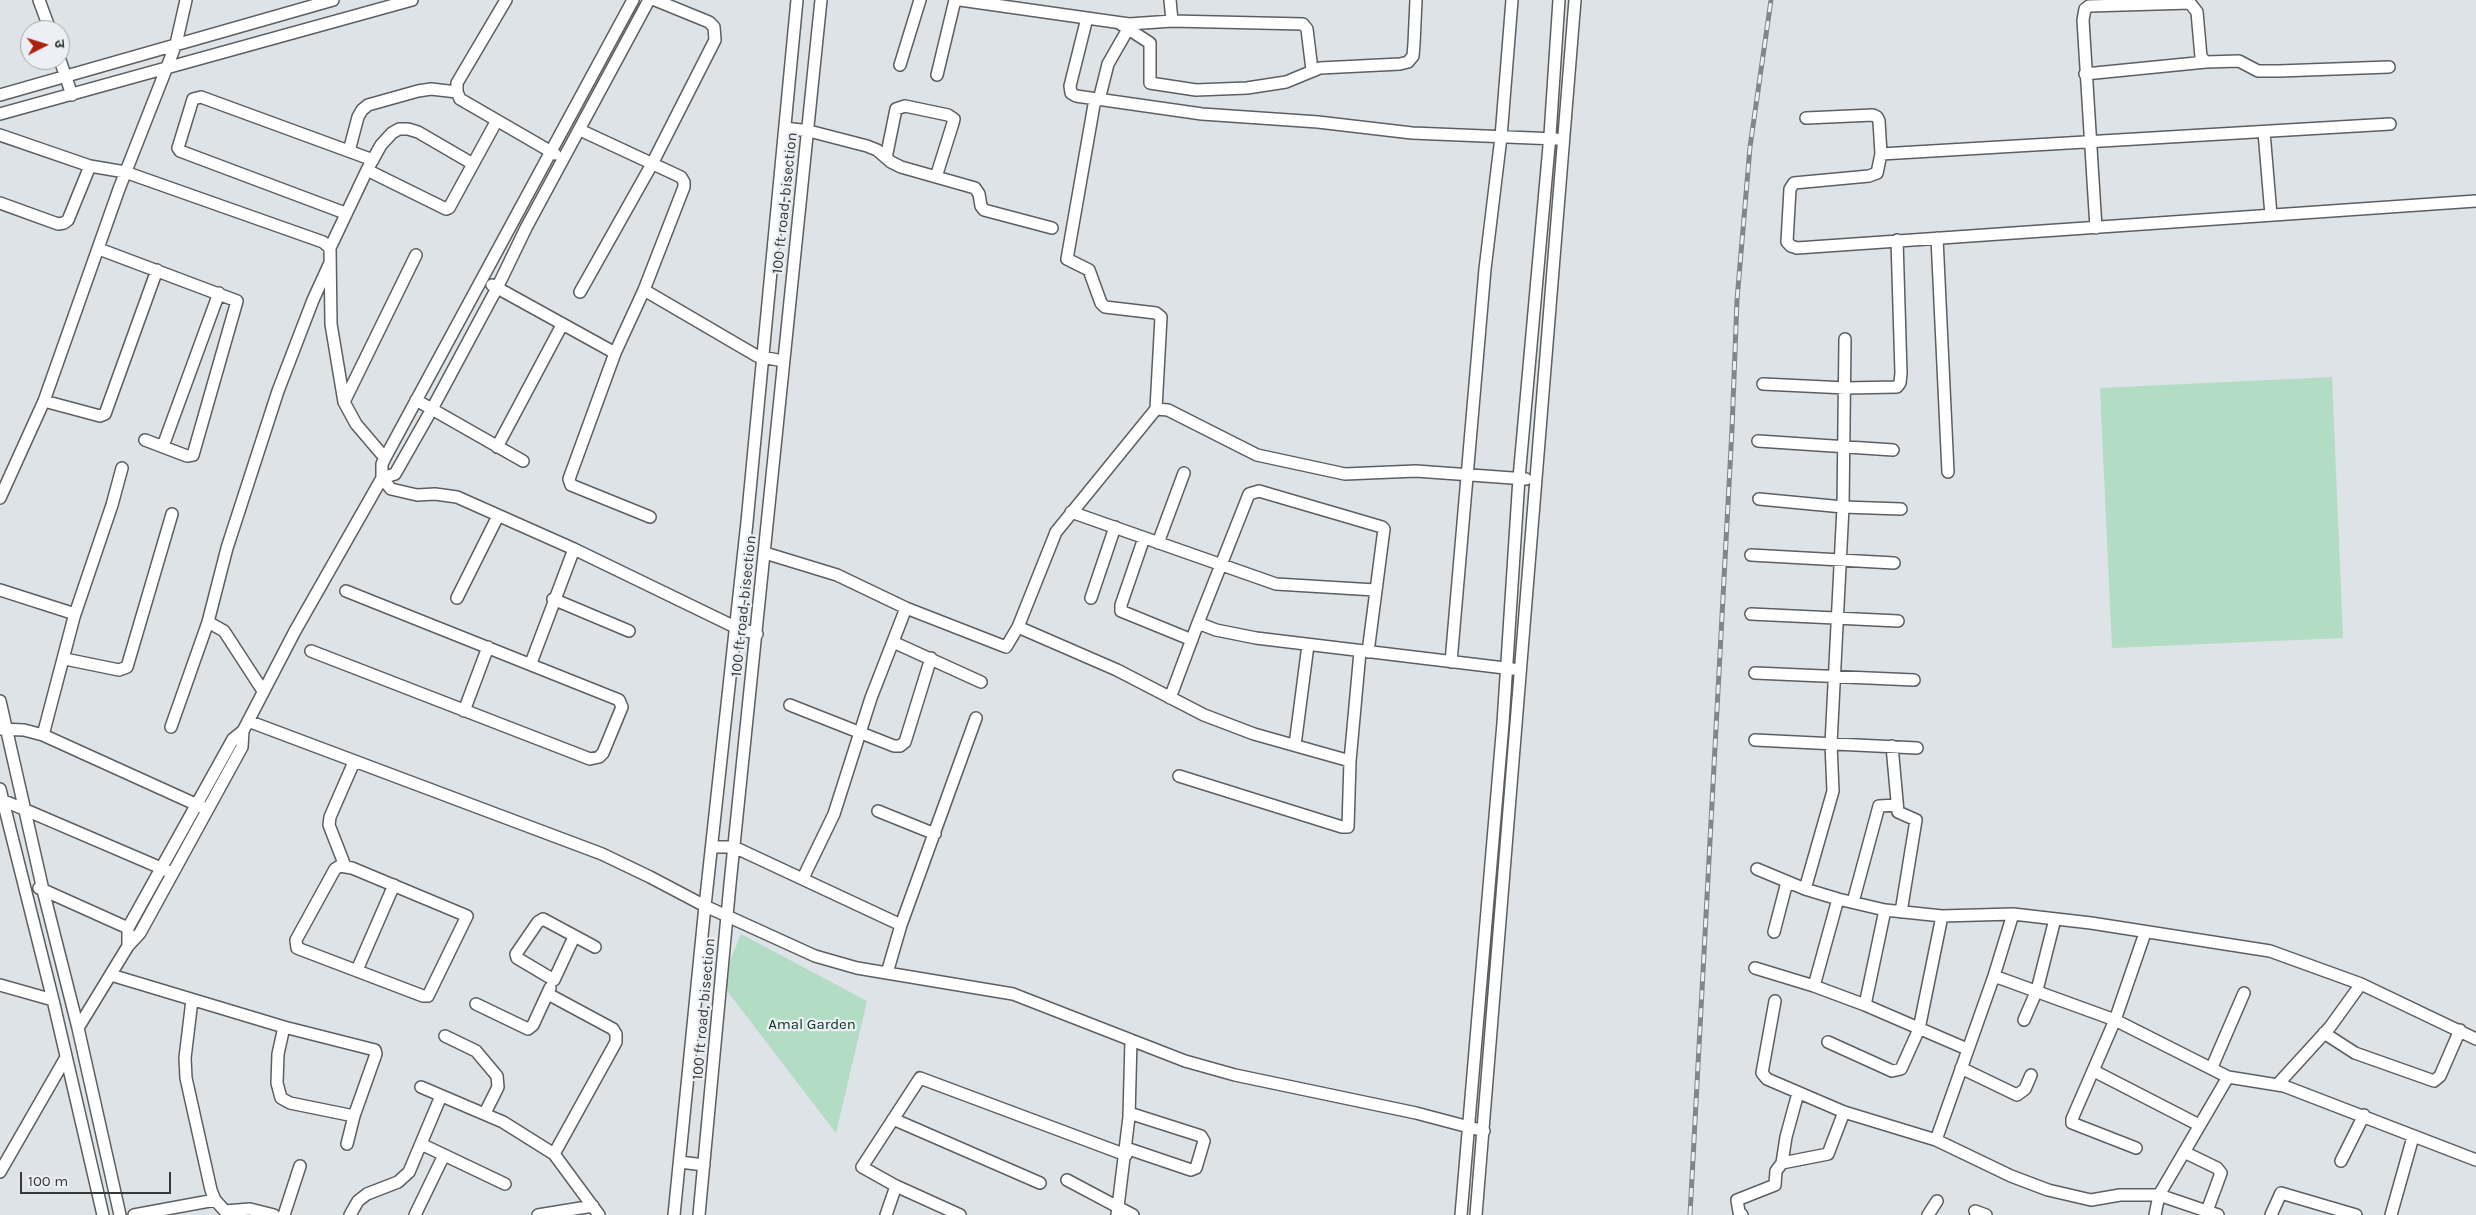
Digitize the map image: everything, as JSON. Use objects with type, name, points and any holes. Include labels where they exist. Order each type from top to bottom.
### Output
[{"type":"street","points":[[39,0],[46,20]]},
{"type":"street","points":[[0,498],[44,401],[125,172],[176,44],[186,0]]},
{"type":"street","points":[[0,95],[333,0]]},
{"type":"street","points":[[0,114],[165,70],[412,0]]},
{"type":"street","points":[[506,0],[458,83],[457,92],[460,99],[496,122],[564,159]]},
{"type":"street","points":[[78,1028],[128,946],[140,933],[168,871],[203,807],[242,747],[245,726],[263,691],[343,542],[382,478],[385,458],[633,0]]},
{"type":"street","points":[[382,478],[395,474],[432,410],[497,288],[526,228],[649,0]]},
{"type":"street","points":[[580,292],[652,164],[715,40],[715,33],[709,22],[655,0]]},
{"type":"street","name":"100 ft road, bisection","points":[[674,1215],[705,906],[724,742],[797,0]]},
{"type":"street","name":"100 ft road, bisection","points":[[699,1215],[727,915],[821,0]]},
{"type":"street","points":[[900,65],[920,0]]},
{"type":"street","points":[[937,75],[955,0]]},
{"type":"street","points":[[960,0],[1052,12],[1124,26],[1172,22],[1302,24],[1307,29],[1312,70]]},
{"type":"street","points":[[1052,12],[1054,0]]},
{"type":"street","points":[[1170,0],[1172,22]]},
{"type":"street","points":[[1124,26],[1150,43],[1148,80],[1152,83],[1196,90],[1247,88],[1286,82],[1312,70],[1408,62],[1413,56],[1416,0]]},
{"type":"street","points":[[1451,662],[1466,474],[1485,269],[1501,137],[1512,0]]},
{"type":"street","points":[[1461,1215],[1506,668],[1519,478],[1560,0]]},
{"type":"street","points":[[1476,1215],[1576,0]]},
{"type":"street","points":[[2096,228],[2085,74],[2083,13],[2089,6],[2190,3],[2197,12],[2201,57],[2206,62]]},
{"type":"street","points":[[1087,18],[1070,90],[1076,96],[1202,114],[1326,123],[1412,133],[1564,140]]},
{"type":"street","points":[[765,553],[837,575],[906,608],[936,618],[1004,648],[1018,627],[1056,532],[1156,409],[1161,317],[1156,313],[1105,307],[1101,303],[1090,270],[1066,259],[1097,100],[1108,64],[1124,26]]},
{"type":"street","points":[[2085,74],[2234,60],[2258,70],[2279,71],[2389,67]]},
{"type":"street","points":[[64,70],[72,95]]},
{"type":"street","points":[[349,151],[358,118],[362,110],[368,105],[431,89],[457,92]]},
{"type":"street","points":[[345,213],[183,153],[178,148],[193,99],[196,97],[349,151],[446,208],[451,206],[496,122]]},
{"type":"street","points":[[886,158],[896,109],[906,106],[948,115],[954,119],[936,177]]},
{"type":"street","points":[[1806,118],[1877,117],[1881,154],[1877,173],[1869,176],[1794,183],[1790,188],[1787,242],[1797,248],[2476,202]]},
{"type":"street","points":[[1881,154],[2390,124]]},
{"type":"street","points":[[785,128],[808,130],[867,146],[877,150],[901,167],[975,188],[984,210],[1052,228]]},
{"type":"street","points":[[385,458],[356,424],[344,402],[331,324],[330,248],[345,213],[370,165],[381,145],[392,133],[400,129],[418,132],[473,164]]},
{"type":"street","points":[[580,130],[681,177],[684,188],[644,290],[616,353],[569,482],[571,485],[650,517]]},
{"type":"street","points":[[2264,132],[2270,215]]},
{"type":"street","points":[[0,135],[90,166],[125,172],[322,242],[330,248]]},
{"type":"street","points":[[0,203],[58,224],[64,223],[68,220],[90,166]]},
{"type":"street","points":[[1937,238],[1948,472]]},
{"type":"street","points":[[1763,384],[1893,388],[1900,383],[1897,240]]},
{"type":"street","points":[[99,249],[236,299],[238,303],[193,455],[187,456],[145,440]]},
{"type":"street","points":[[344,402],[416,255]]},
{"type":"street","points":[[171,727],[208,622],[228,548],[278,391],[313,300],[330,263]]},
{"type":"street","points":[[44,401],[100,416],[105,414],[157,270]]},
{"type":"street","points":[[483,280],[616,353]]},
{"type":"street","points":[[644,290],[762,358],[783,361]]},
{"type":"street","points":[[162,446],[219,293]]},
{"type":"street","points":[[497,447],[562,325]]},
{"type":"street","points":[[1805,889],[1833,791],[1831,744],[1843,507],[1846,388],[1845,339]]},
{"type":"street","points":[[416,400],[523,462]]},
{"type":"street","points":[[1156,409],[1168,410],[1257,455],[1345,474],[1416,471],[1536,479]]},
{"type":"street","points":[[1758,441],[1844,445],[1893,450]]},
{"type":"street","points":[[43,736],[76,614],[112,505],[122,468]]},
{"type":"street","points":[[1158,543],[1184,474]]},
{"type":"street","points":[[382,478],[391,489],[417,495],[447,494],[574,549],[735,627],[756,634]]},
{"type":"street","points":[[1170,698],[1249,494],[1259,491],[1382,527],[1385,532],[1364,652],[1350,761],[1348,824],[1346,828],[1179,776]]},
{"type":"street","points":[[1759,499],[1843,507],[1902,509]]},
{"type":"street","points":[[1071,512],[1276,584],[1375,590]]},
{"type":"street","points":[[64,659],[119,670],[126,667],[172,514]]},
{"type":"street","points":[[457,598],[498,516]]},
{"type":"street","points":[[1091,598],[1115,527]]},
{"type":"street","points":[[1144,538],[1121,605],[1121,611],[1192,640]]},
{"type":"street","points":[[530,663],[553,599],[574,549]]},
{"type":"street","points":[[1751,555],[1841,562],[1894,563]]},
{"type":"street","points":[[0,590],[76,614]]},
{"type":"street","points":[[311,651],[590,758],[599,757],[622,707],[621,702],[530,663],[346,591]]},
{"type":"street","points":[[553,599],[629,631]]},
{"type":"street","points":[[803,878],[834,814],[880,670],[894,642],[906,608]]},
{"type":"street","points":[[1751,614],[1898,621]]},
{"type":"street","points":[[208,622],[224,631],[263,691]]},
{"type":"street","points":[[1198,624],[1236,635],[1520,670]]},
{"type":"street","points":[[1018,627],[1117,670],[1170,698],[1221,721],[1350,761]]},
{"type":"street","points":[[894,642],[981,682]]},
{"type":"street","points":[[1294,745],[1308,645]]},
{"type":"street","points":[[464,711],[488,647]]},
{"type":"street","points":[[790,705],[894,746],[900,746],[905,742],[931,658]]},
{"type":"street","points":[[1755,673],[1914,680]]},
{"type":"street","points":[[0,701],[3,729],[26,810],[43,890],[78,1028],[120,1215]]},
{"type":"street","points":[[887,973],[900,925],[976,718]]},
{"type":"street","points":[[245,726],[354,762],[602,854],[705,906],[815,956],[857,968],[1012,994],[1185,1061],[1235,1076],[1484,1131]]},
{"type":"street","points":[[3,729],[43,736],[203,807]]},
{"type":"street","points":[[1755,740],[1918,748]]},
{"type":"street","points":[[1892,746],[1898,813],[1916,820],[1901,912]]},
{"type":"street","points":[[345,866],[329,825],[330,817],[354,762]]},
{"type":"street","points":[[1,796],[26,810],[168,871]]},
{"type":"street","points":[[1,796],[53,1000],[65,1059],[103,1215]]},
{"type":"street","points":[[1852,902],[1879,806],[1897,805]]},
{"type":"street","points":[[878,811],[934,834]]},
{"type":"street","points":[[712,847],[734,847],[900,925]]},
{"type":"street","points":[[345,866],[466,915],[467,920],[428,996],[423,996],[301,950],[296,944],[335,869],[345,866]]},
{"type":"street","points":[[1757,869],[1805,889],[1885,910],[1942,916],[2012,914],[2270,951],[2361,984],[2476,1039]]},
{"type":"street","points":[[128,946],[128,928],[168,871]]},
{"type":"street","points":[[24,882],[128,928]]},
{"type":"street","points":[[1774,932],[1787,882]]},
{"type":"street","points":[[357,970],[394,885]]},
{"type":"street","points":[[1814,986],[1838,899]]},
{"type":"street","points":[[1865,1005],[1885,910]]},
{"type":"street","points":[[1936,1140],[1994,976],[2012,914]]},
{"type":"street","points":[[1828,1042],[1895,1072],[1901,1069],[1919,1029],[1942,916]]},
{"type":"street","points":[[2024,1020],[2037,990],[2055,919]]},
{"type":"street","points":[[554,980],[517,958],[516,953],[538,922],[543,920],[595,947]]},
{"type":"street","points":[[2136,1148],[2072,1123],[2115,1020],[2145,933]]},
{"type":"street","points":[[476,1004],[528,1029],[533,1025],[574,937]]},
{"type":"street","points":[[1755,968],[1814,986],[1865,1005],[1968,1049]]},
{"type":"street","points":[[1481,970],[1496,971]]},
{"type":"street","points":[[111,975],[284,1027],[375,1050],[376,1054],[346,1144]]},
{"type":"street","points":[[1994,976],[2037,990],[2115,1020],[2228,1077],[2244,1081],[2278,1084],[2364,1115],[2412,1137],[2476,1160]]},
{"type":"street","points":[[2278,1084],[2324,1033],[2361,984]]},
{"type":"street","points":[[0,985],[53,1000]]},
{"type":"street","points":[[2212,1068],[2244,993]]},
{"type":"street","points":[[548,994],[613,1029],[616,1034],[616,1042],[554,1154]]},
{"type":"street","points":[[192,1000],[185,1058],[186,1078],[215,1200],[225,1211],[250,1209],[274,1215]]},
{"type":"street","points":[[1775,1001],[1763,1077],[1844,1112],[1936,1140],[2011,1176],[2048,1190],[2080,1199],[2091,1200],[2129,1195],[2159,1195],[2212,1213],[2222,1173],[2217,1168],[2184,1152]]},
{"type":"street","points":[[56,1014],[73,1010]]},
{"type":"street","points":[[284,1027],[278,1054],[277,1083],[281,1098],[290,1103],[354,1116]]},
{"type":"street","points":[[2324,1033],[2355,1053],[2434,1081],[2440,1076],[2460,1030]]},
{"type":"street","points":[[445,1036],[476,1051],[498,1076],[498,1087],[485,1113]]},
{"type":"street","points":[[1118,1211],[1129,1113],[1131,1040]]},
{"type":"street","points":[[0,1172],[65,1059]]},
{"type":"street","points":[[1961,1068],[2017,1095],[2025,1089],[2030,1074]]},
{"type":"street","points":[[2094,1071],[2199,1125]]},
{"type":"street","points":[[70,1080],[88,1075]]},
{"type":"street","points":[[2155,1215],[2159,1195],[2228,1077]]},
{"type":"street","points":[[960,1215],[896,1186],[862,1167],[917,1080],[924,1078],[1126,1152],[1191,1170],[1196,1168],[1204,1141],[1201,1136],[1129,1113]]},
{"type":"street","points":[[422,1087],[485,1113],[554,1154],[596,1210]]},
{"type":"street","points":[[1742,1215],[1739,1212],[1737,1200],[1775,1185],[1776,1171],[1782,1163],[1786,1137],[1798,1093]]},
{"type":"street","points":[[350,1215],[358,1201],[367,1194],[406,1177],[441,1096]]},
{"type":"street","points":[[1782,1163],[1828,1154],[1844,1112]]},
{"type":"street","points":[[2341,1161],[2364,1115]]},
{"type":"street","points":[[893,1119],[1040,1183]]},
{"type":"street","points":[[2392,1215],[2412,1137]]},
{"type":"street","points":[[421,1144],[505,1184]]},
{"type":"street","points":[[415,1215],[444,1155]]},
{"type":"street","points":[[680,1162],[704,1165]]},
{"type":"street","points":[[284,1215],[300,1166]]},
{"type":"street","points":[[1067,1180],[1118,1211],[1133,1215]]},
{"type":"street","points":[[886,1215],[896,1186]]},
{"type":"street","points":[[2271,1215],[2278,1195],[2282,1193],[2356,1215]]},
{"type":"street","points":[[134,1215],[215,1200]]},
{"type":"street","points":[[1928,1215],[1938,1201]]},
{"type":"street","points":[[538,1215],[596,1210]]},
{"type":"green space","points":[[2332,377],[2343,638],[2112,648],[2100,388]]},
{"type":"green space","name":"Amal Garden","points":[[741,934],[867,1001],[836,1133],[721,983]]},
{"type":"railway","points":[[1690,1215],[1732,429],[1737,300],[1750,147],[1771,0]]}]
